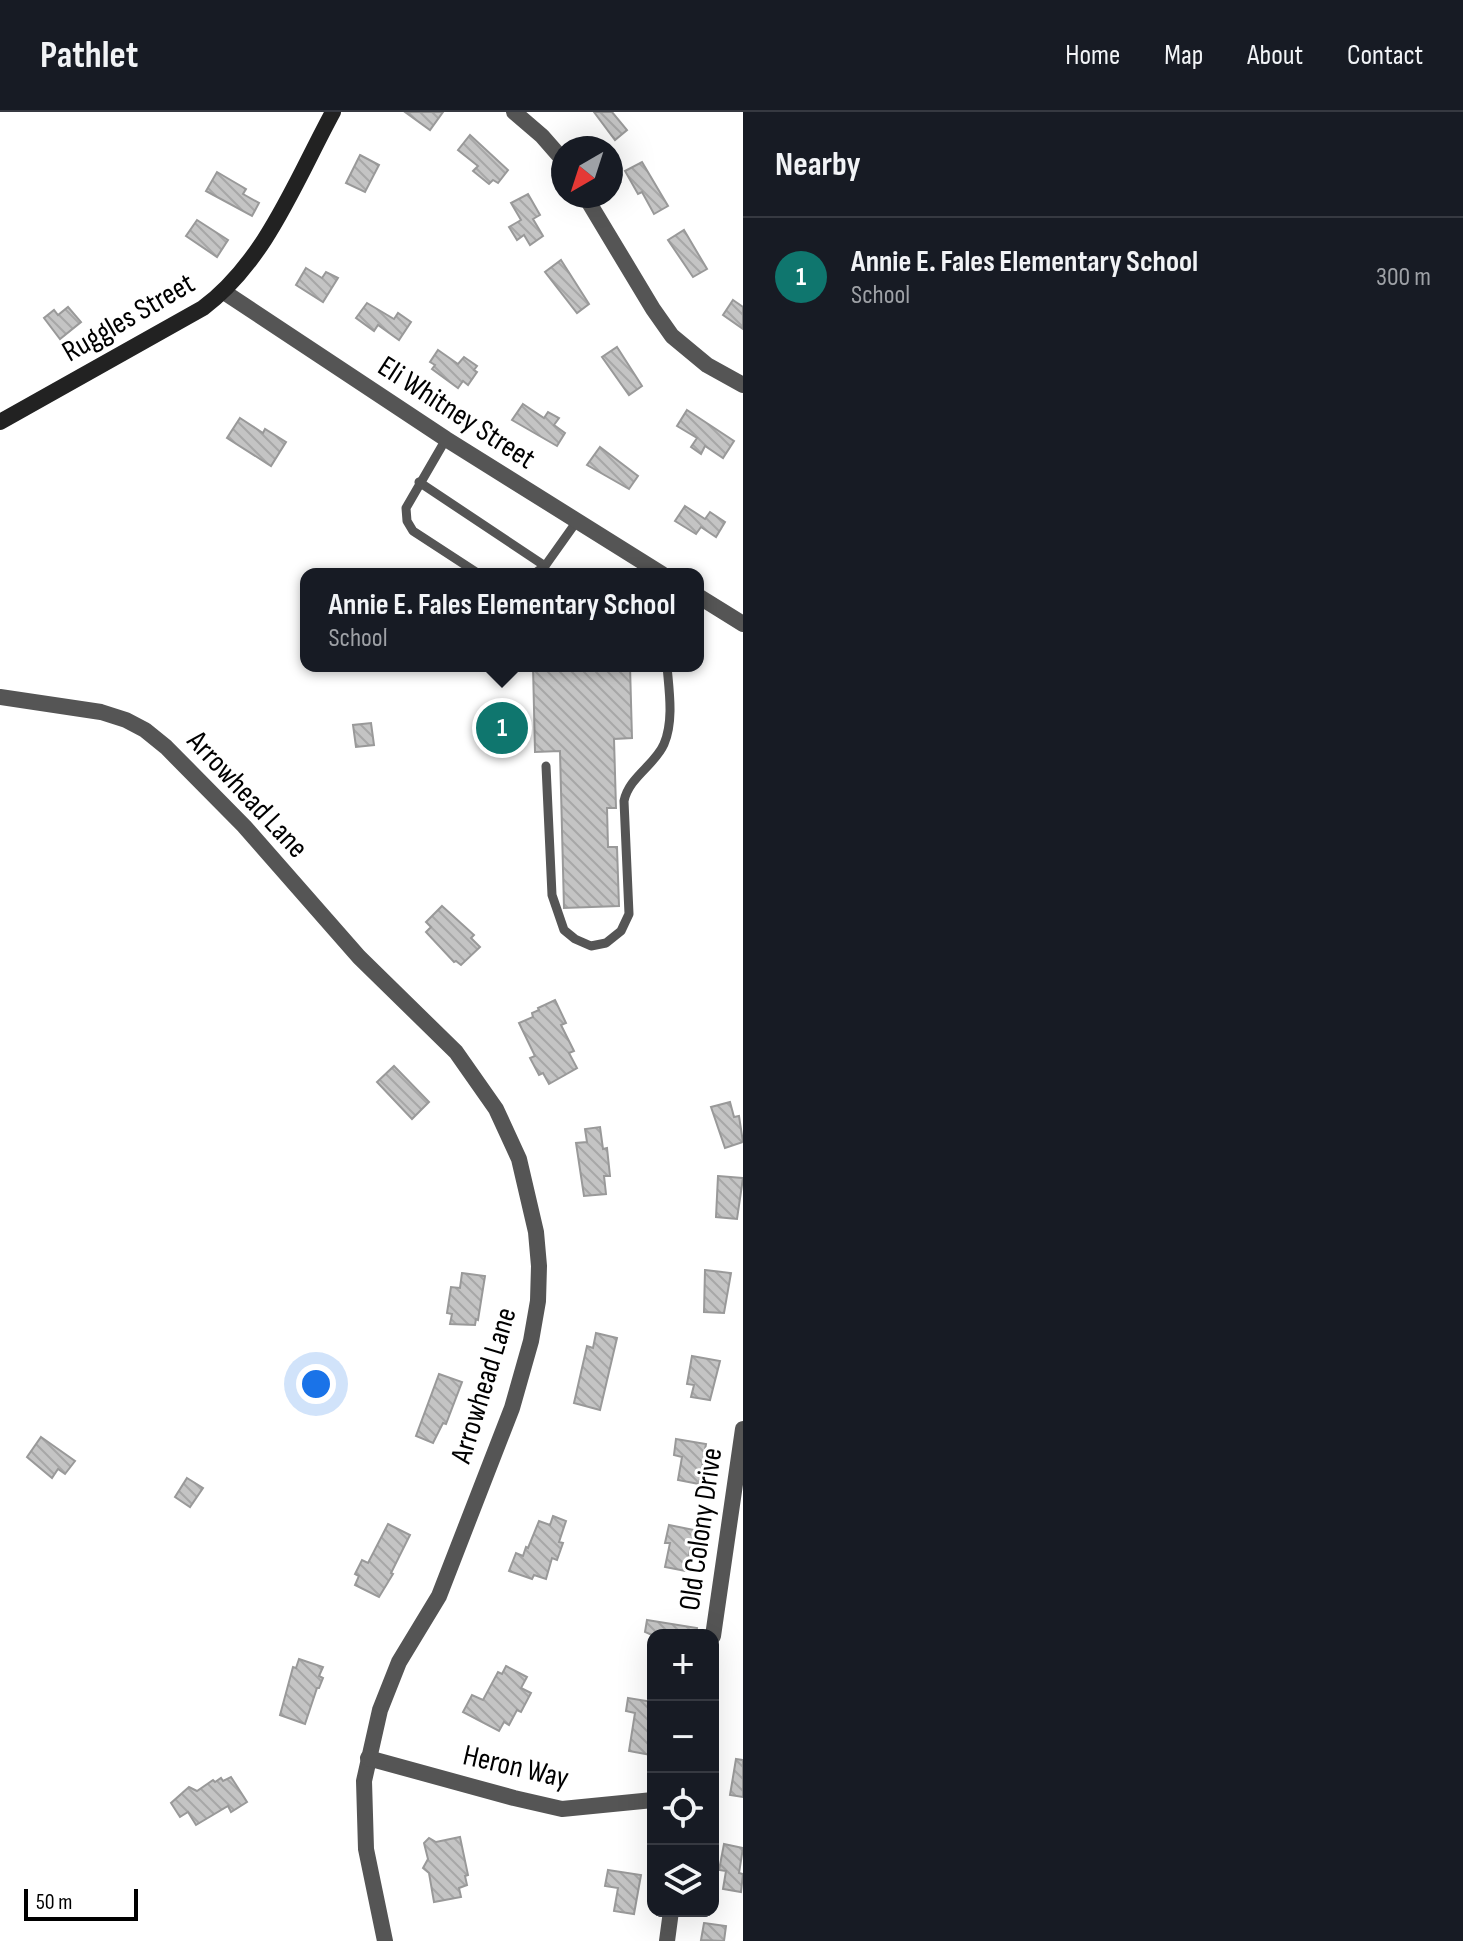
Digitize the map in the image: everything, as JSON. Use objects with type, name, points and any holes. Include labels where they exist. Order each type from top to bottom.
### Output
[{"type":"street","name":"Ruggles Street","points":[[0,422],[203,308],[224,292],[270,231],[333,112]]},
{"type":"street","points":[[514,112],[551,148]]},
{"type":"street","points":[[592,208],[672,336],[707,365],[743,385]]},
{"type":"street","name":"Eli Whitney Street","points":[[224,292],[446,439],[652,568]]},
{"type":"street","points":[[704,600],[743,624]]},
{"type":"street","name":"Arrowhead Lane","points":[[0,697],[101,712],[145,730],[166,747],[244,826],[359,957],[456,1052],[496,1109],[519,1159],[536,1232],[539,1266],[538,1301],[531,1341],[512,1408],[439,1596],[399,1662],[380,1710],[364,1781],[366,1849],[385,1941]]},
{"type":"street","name":"Old Colony Drive","points":[[714,1629],[743,1429]]},
{"type":"street","name":"Heron Way","points":[[368,1758],[562,1809],[647,1801]]},
{"type":"street","points":[[667,1941],[670,1917]]},
{"type":"lane","points":[[446,439],[406,508],[407,521],[413,531],[470,568]]},
{"type":"lane","points":[[419,482],[545,566]]},
{"type":"lane","points":[[542,568],[577,521]]},
{"type":"lane","points":[[546,766],[552,895],[559,918],[564,930],[575,939],[591,946],[606,943],[621,931],[629,914],[624,801],[626,790],[664,744],[670,711],[667,672]]},
{"type":"building","points":[[405,112],[443,112],[430,130]]},
{"type":"building","points":[[594,112],[612,112],[627,130],[620,136],[612,136]]},
{"type":"building","points":[[470,135],[508,170],[498,183],[493,180],[489,184],[473,171],[478,166],[458,150]]},
{"type":"building","points":[[360,155],[379,165],[365,192],[346,183]]},
{"type":"building","points":[[642,162],[668,206],[654,214],[625,171]]},
{"type":"building","points":[[217,172],[246,189],[243,194],[259,203],[252,216],[206,191]]},
{"type":"building","points":[[528,194],[540,215],[533,219],[543,236],[530,245],[524,235],[517,240],[509,227],[521,220],[511,203]]},
{"type":"building","points":[[197,220],[228,240],[217,257],[186,236]]},
{"type":"building","points":[[684,230],[707,269],[693,277],[668,240]]},
{"type":"building","points":[[561,260],[589,304],[577,313],[545,272]]},
{"type":"building","points":[[306,268],[322,278],[326,272],[338,278],[323,302],[296,285]]},
{"type":"building","points":[[733,300],[743,307],[743,329],[723,315]]},
{"type":"building","points":[[367,303],[394,319],[398,313],[411,322],[399,340],[378,325],[374,331],[356,318]]},
{"type":"building","points":[[68,307],[81,322],[60,339],[44,318],[54,310],[58,315]]},
{"type":"building","points":[[617,347],[642,386],[629,395],[602,357]]},
{"type":"building","points":[[438,350],[458,364],[464,357],[477,366],[474,370],[477,372],[468,385],[463,381],[458,388],[432,369],[435,365],[430,362]]},
{"type":"building","points":[[523,404],[544,418],[548,412],[559,418],[554,425],[565,433],[557,446],[512,420]]},
{"type":"building","points":[[687,410],[734,441],[723,458],[705,446],[701,454],[691,447],[697,438],[677,426]]},
{"type":"building","points":[[240,418],[263,433],[265,429],[286,442],[271,466],[227,438]]},
{"type":"building","points":[[600,447],[638,476],[629,489],[587,465]]},
{"type":"building","points":[[685,506],[705,519],[710,512],[725,522],[716,537],[701,527],[696,534],[675,521]]},
{"type":"building","points":[[533,672],[630,672],[632,738],[614,739],[616,808],[607,808],[608,847],[617,847],[619,906],[564,908],[560,751],[535,752]]},
{"type":"building","points":[[371,723],[374,745],[356,747],[353,725]]},
{"type":"building","points":[[442,906],[474,935],[471,938],[480,947],[461,965],[454,962],[426,932],[431,927],[426,922]]},
{"type":"building","points":[[555,1000],[566,1023],[561,1025],[574,1051],[569,1053],[577,1068],[549,1084],[543,1073],[539,1075],[530,1058],[535,1056],[519,1023],[533,1017],[532,1013],[538,1008]]},
{"type":"building","points":[[394,1066],[429,1102],[412,1119],[377,1082]]},
{"type":"building","points":[[730,1102],[734,1117],[739,1116],[743,1142],[725,1148],[711,1107]]},
{"type":"building","points":[[600,1127],[603,1149],[607,1148],[610,1176],[604,1176],[606,1194],[584,1196],[576,1143],[587,1142],[585,1129]]},
{"type":"building","points":[[718,1176],[743,1178],[737,1219],[716,1217]]},
{"type":"building","points":[[705,1270],[731,1273],[724,1313],[704,1312]]},
{"type":"building","points":[[462,1273],[485,1276],[475,1325],[450,1324],[452,1314],[447,1313],[451,1287],[460,1288]]},
{"type":"building","points":[[596,1333],[617,1338],[600,1410],[574,1403],[587,1346],[593,1348]]},
{"type":"building","points":[[692,1356],[720,1361],[710,1400],[691,1397],[694,1385],[687,1384]]},
{"type":"building","points":[[439,1374],[462,1382],[446,1424],[443,1423],[433,1443],[416,1436]]},
{"type":"building","points":[[41,1437],[75,1461],[65,1474],[58,1469],[52,1478],[27,1457]]},
{"type":"building","points":[[676,1439],[706,1444],[699,1484],[678,1480],[682,1457],[674,1455]]},
{"type":"building","points":[[187,1478],[203,1488],[190,1507],[175,1497]]},
{"type":"building","points":[[553,1516],[566,1521],[559,1542],[563,1543],[557,1560],[552,1558],[546,1579],[534,1575],[532,1579],[509,1571],[516,1553],[523,1556],[528,1548],[539,1521],[550,1525]]},
{"type":"building","points":[[388,1524],[410,1535],[379,1597],[355,1585],[359,1576],[355,1574],[362,1560],[368,1563]]},
{"type":"building","points":[[669,1525],[694,1530],[686,1571],[665,1567],[670,1543],[665,1543]]},
{"type":"building","points":[[647,1620],[697,1628],[647,1629],[645,1632]]},
{"type":"building","points":[[299,1659],[323,1667],[319,1676],[323,1678],[305,1724],[280,1715],[293,1667],[296,1668]]},
{"type":"building","points":[[506,1666],[527,1677],[521,1688],[531,1693],[521,1712],[517,1710],[509,1725],[504,1722],[499,1731],[463,1712],[472,1695],[483,1700],[498,1672],[502,1674]]},
{"type":"building","points":[[628,1698],[647,1701],[647,1754],[629,1751],[635,1713],[626,1711]]},
{"type":"building","points":[[736,1759],[743,1760],[743,1797],[730,1795]]},
{"type":"building","points":[[231,1777],[247,1802],[231,1812],[228,1806],[196,1825],[188,1812],[180,1817],[171,1803],[189,1787],[197,1791],[213,1780],[215,1782],[221,1778],[223,1781]]},
{"type":"building","points":[[460,1837],[468,1875],[465,1876],[467,1885],[459,1888],[461,1897],[434,1902],[429,1873],[423,1868],[428,1859],[424,1843],[429,1838],[436,1842]]},
{"type":"building","points":[[724,1844],[743,1848],[739,1873],[743,1874],[741,1892],[723,1889],[726,1871],[719,1870]]},
{"type":"building","points":[[608,1870],[641,1875],[634,1914],[614,1911],[618,1888],[605,1886]]},
{"type":"building","points":[[704,1923],[726,1926],[724,1941],[701,1940]]},
{"type":"place","name":"Annie E. Fales Elementary School","points":[[502,728]]}]
